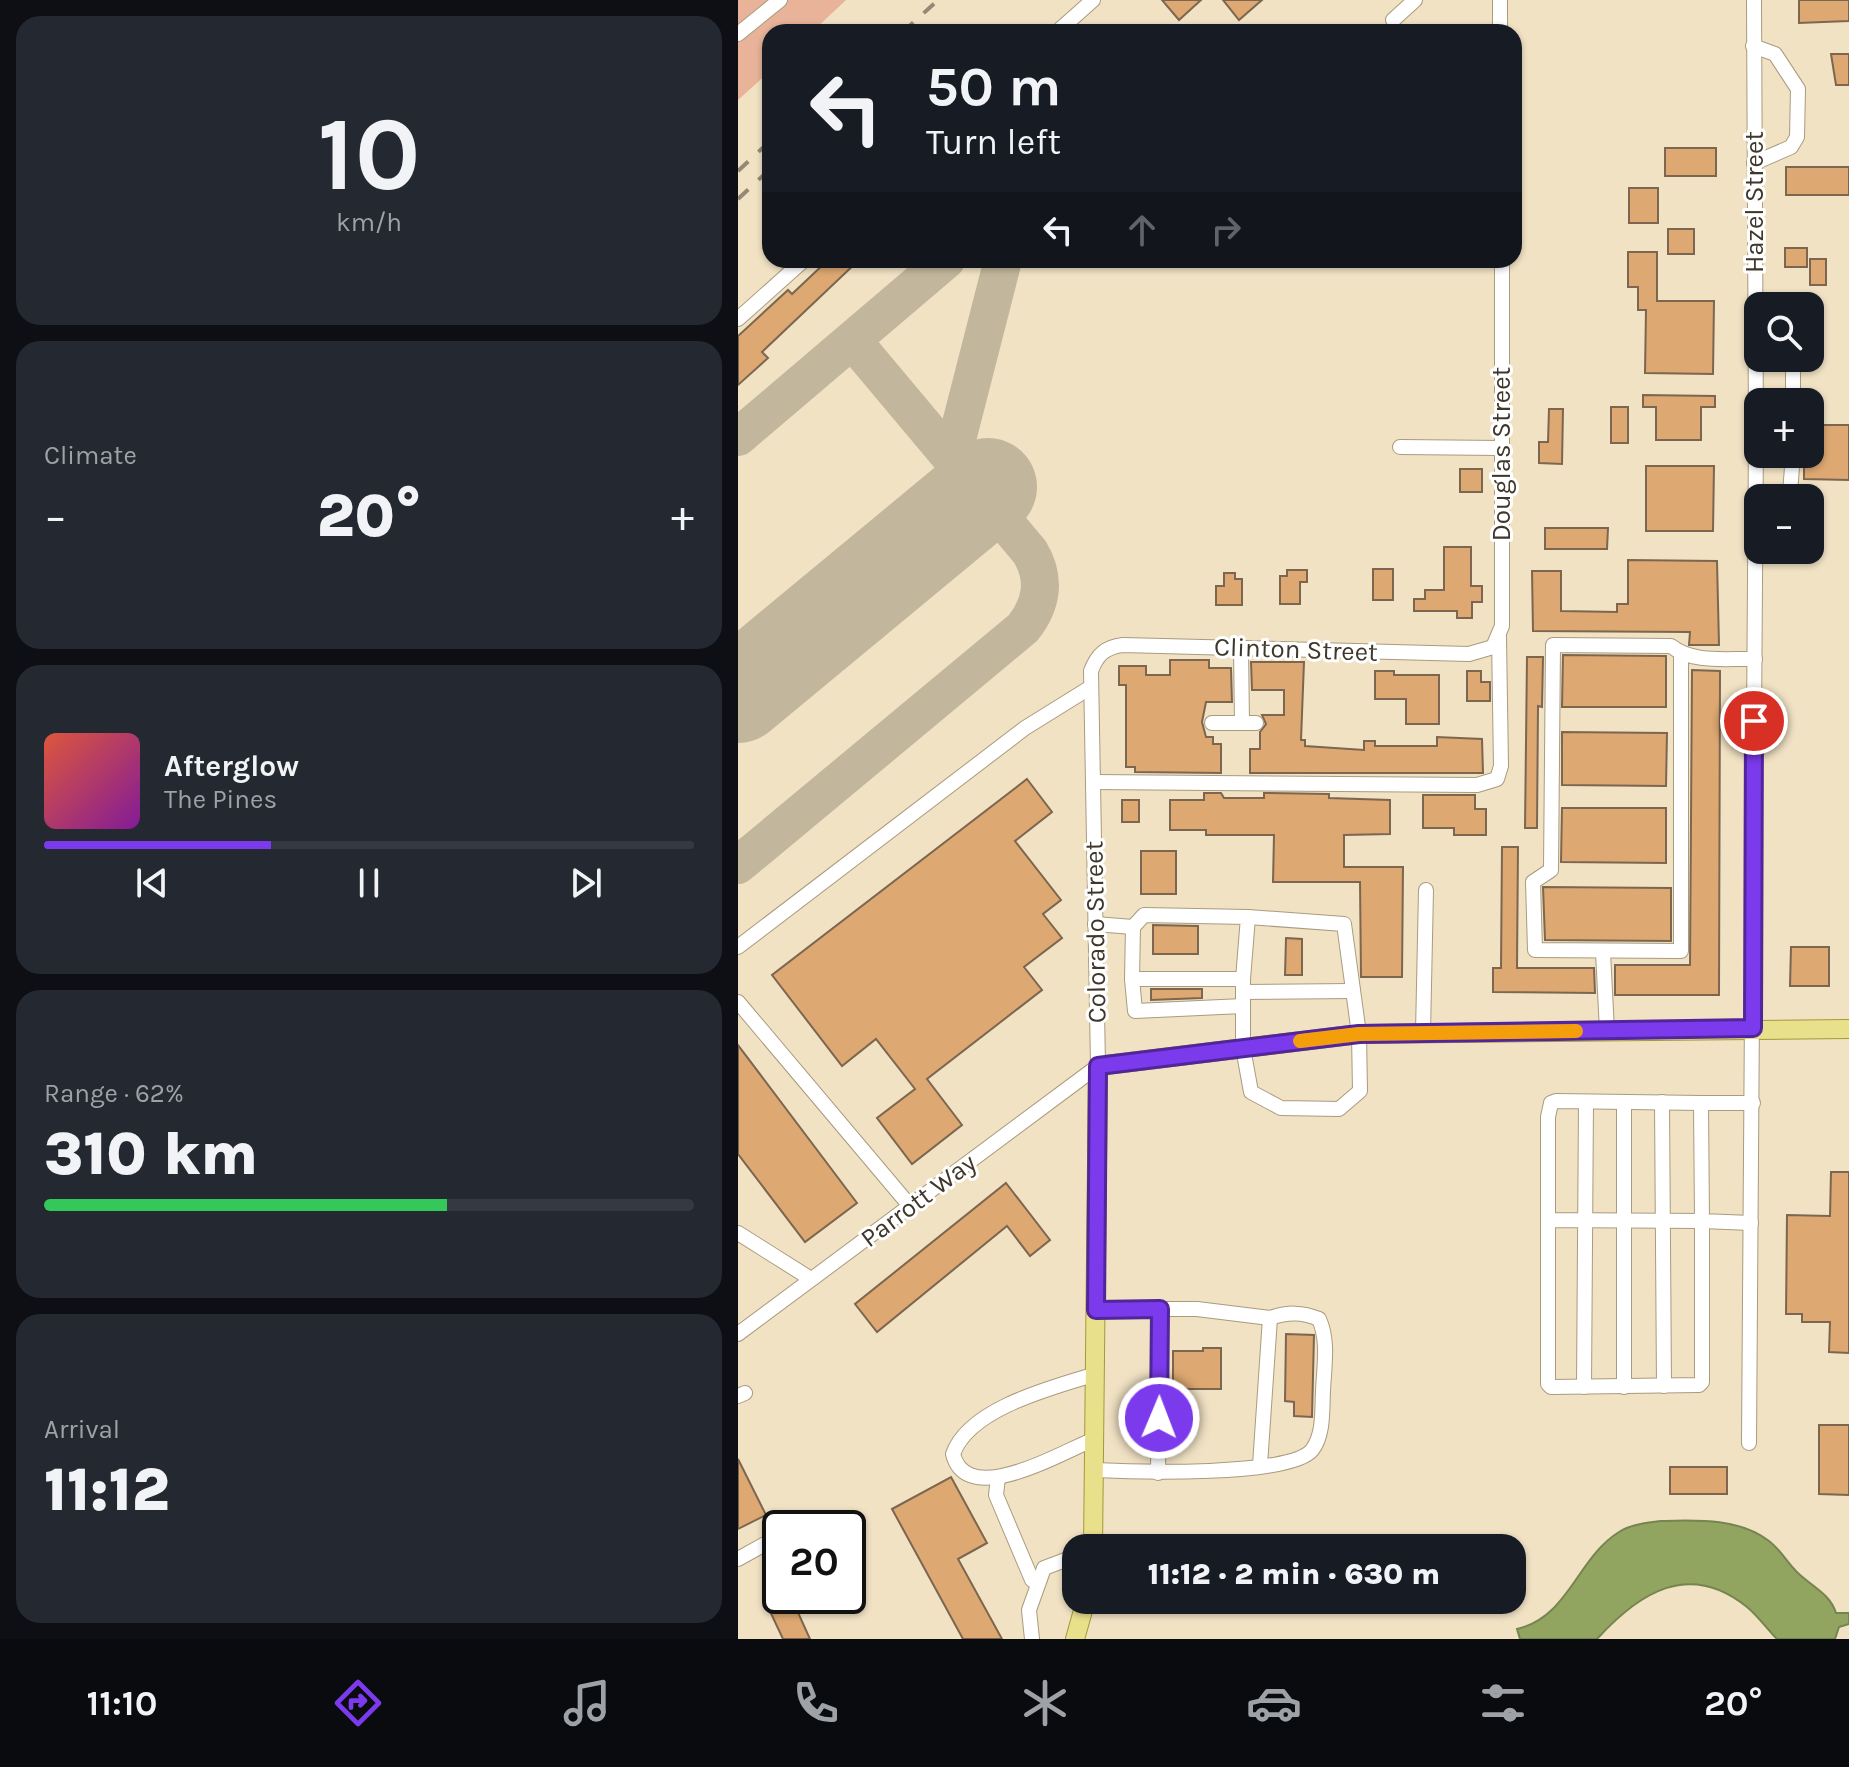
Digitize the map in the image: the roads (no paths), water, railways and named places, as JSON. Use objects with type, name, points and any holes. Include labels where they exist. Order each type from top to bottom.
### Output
[{"type":"main road","points":[[1098,1066],[1359,1034],[1849,1029]]},
{"type":"main road","name":"Colorado Street","points":[[1093,1534],[1098,1066]]},
{"type":"main road","points":[[1075,1639],[1082,1614]]},
{"type":"street","points":[[738,34],[780,0]]},
{"type":"street","points":[[1066,24],[1093,0]]},
{"type":"street","points":[[1393,20],[1415,0]]},
{"type":"street","points":[[1500,0],[1500,24]]},
{"type":"street","name":"Hazel Street","points":[[1754,0],[1756,292]]},
{"type":"street","points":[[1753,46],[1775,54],[1798,89],[1797,137],[1791,147],[1754,163]]},
{"type":"street","points":[[738,319],[795,268]]},
{"type":"street","name":"Douglas Street","points":[[1093,782],[1477,785],[1497,779],[1501,766],[1496,642],[1502,268]]},
{"type":"street","points":[[1400,447],[1500,448]]},
{"type":"street","name":"Hazel Street","points":[[1749,1443],[1755,564]]},
{"type":"street","name":"Clinton Street","points":[[1100,654],[1110,647],[1123,645],[1469,654],[1496,642]]},
{"type":"street","points":[[1681,654],[1681,951],[1535,950],[1533,882],[1551,870],[1553,645],[1671,646],[1681,654],[1755,659]]},
{"type":"street","points":[[1212,723],[1249,723],[1241,648]]},
{"type":"street","name":"Colorado Street","points":[[1098,1066],[1091,671],[1100,654]]},
{"type":"street","points":[[738,947],[1025,728],[1091,687]]},
{"type":"street","points":[[1423,1033],[1426,890]]},
{"type":"street","points":[[1243,992],[1135,1011],[1133,927],[1144,915],[1248,917],[1344,924],[1359,1034],[1360,1091],[1339,1109],[1271,1105],[1251,1092],[1243,1048],[1248,917]]},
{"type":"street","points":[[1095,924],[1133,927]]},
{"type":"street","points":[[1603,952],[1607,1031]]},
{"type":"street","points":[[1132,979],[1243,992],[1353,991]]},
{"type":"street","points":[[738,1002],[910,1206]]},
{"type":"street","name":"Parrott Way","points":[[738,1334],[1098,1066]]},
{"type":"street","points":[[1584,1387],[1586,1102]]},
{"type":"street","points":[[1624,1102],[1624,1387]]},
{"type":"street","points":[[1701,1103],[1702,1382],[1699,1385],[1624,1387],[1548,1384],[1551,1103],[1662,1102],[1753,1103]]},
{"type":"street","points":[[1662,1102],[1664,1386]]},
{"type":"street","points":[[1549,1220],[1751,1223]]},
{"type":"street","points":[[738,1233],[811,1279]]},
{"type":"street","points":[[1158,1473],[1160,1309]]},
{"type":"street","points":[[1095,1470],[1158,1473],[1260,1465],[1294,1461],[1312,1451],[1321,1426],[1326,1333],[1319,1319],[1285,1313],[1270,1318],[1197,1309],[1096,1310]]},
{"type":"street","points":[[1260,1465],[1270,1318]]},
{"type":"street","points":[[1095,1439],[998,1477],[968,1476],[960,1472],[953,1454],[964,1433],[1014,1402],[1096,1374]]},
{"type":"street","points":[[998,1477],[996,1495],[1032,1580],[1037,1583]]},
{"type":"street","points":[[738,1559],[762,1546]]},
{"type":"street","points":[[1032,1639],[1029,1610],[1037,1583],[1044,1568],[1062,1561]]},
{"type":"railway","points":[[912,24],[938,0]]},
{"type":"railway","points":[[738,171],[762,148]]},
{"type":"railway","points":[[738,199],[762,176]]}]
